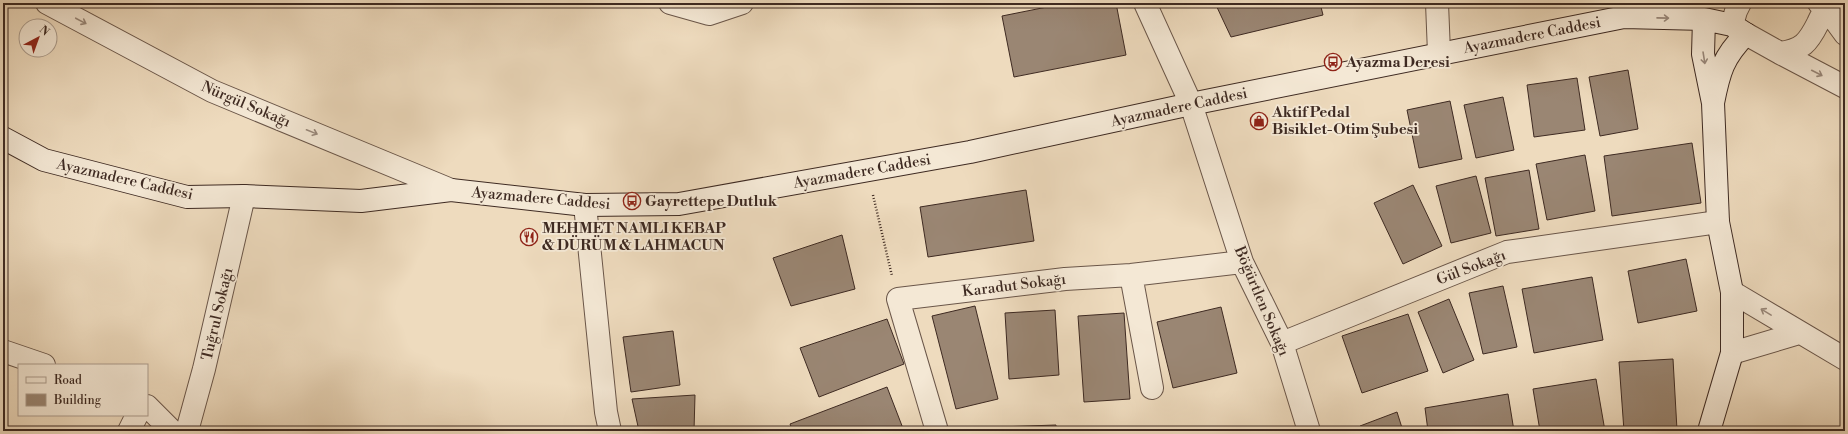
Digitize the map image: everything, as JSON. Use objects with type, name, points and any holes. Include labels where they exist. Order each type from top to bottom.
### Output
[{"type":"street","name":"Nürgül Sokağı","points":[[47,3],[212,91],[451,190]]},
{"type":"street","points":[[670,3],[709,14],[742,3]]},
{"type":"street","name":"Böğürtlen Sokağı","points":[[1145,3],[1191,104],[1242,262],[1282,343],[1309,431]]},
{"type":"street","points":[[1437,3],[1438,53]]},
{"type":"street","name":"Ayazmadere Caddesi","points":[[1624,17],[1650,3]]},
{"type":"street","points":[[1713,103],[1718,77],[1726,57],[1734,45],[1739,29],[1736,11],[1740,3]]},
{"type":"street","points":[[1824,5],[1845,34]]},
{"type":"street","points":[[1780,53],[1793,51],[1802,47],[1812,35],[1824,5]]},
{"type":"street","name":"Ayazmadere Caddesi","points":[[3,138],[44,160],[187,197],[244,196],[361,201],[451,190],[585,205],[679,204],[970,152],[1191,104],[1438,53],[1624,17],[1704,19],[1739,29],[1780,53],[1845,87]]},
{"type":"street","points":[[1704,19],[1703,54],[1713,103],[1718,222],[1732,292],[1732,354],[1708,431]]},
{"type":"street","name":"Tuğrul Sokağı","points":[[187,431],[204,369],[244,196]]},
{"type":"street","points":[[585,205],[606,412],[610,431]]},
{"type":"street","name":"Gül Sokağı","points":[[1282,343],[1507,252],[1718,222]]},
{"type":"street","name":"Karadut Sokağı","points":[[898,299],[1065,279],[1131,275],[1242,262]]},
{"type":"street","points":[[1131,275],[1152,388]]},
{"type":"street","points":[[1732,292],[1845,359]]},
{"type":"street","points":[[898,299],[937,431]]},
{"type":"street","points":[[1732,354],[1799,333]]},
{"type":"street","points":[[3,351],[41,364]]},
{"type":"street","points":[[148,407],[172,431]]},
{"type":"street","points":[[129,431],[136,416]]},
{"type":"path","points":[[867,170],[898,299]]},
{"type":"building","points":[[1067,3],[1116,3],[1126,55],[1014,77],[1002,16]]},
{"type":"building","points":[[1215,3],[1320,3],[1323,15],[1231,37]]},
{"type":"building","points":[[1628,70],[1638,129],[1600,136],[1589,77]]},
{"type":"building","points":[[1577,78],[1585,130],[1534,137],[1527,85]]},
{"type":"building","points":[[1503,97],[1514,150],[1476,158],[1464,105]]},
{"type":"building","points":[[1450,101],[1462,159],[1419,168],[1407,110]]},
{"type":"building","points":[[1692,143],[1701,203],[1612,216],[1604,156]]},
{"type":"building","points":[[1585,155],[1595,211],[1547,220],[1536,164]]},
{"type":"building","points":[[1529,170],[1539,229],[1496,236],[1485,178]]},
{"type":"building","points":[[1476,176],[1491,233],[1451,243],[1436,186]]},
{"type":"building","points":[[1413,185],[1442,246],[1403,264],[1374,203]]},
{"type":"building","points":[[1026,190],[1034,241],[928,257],[920,207]]},
{"type":"building","points":[[842,235],[855,289],[791,306],[773,258]]},
{"type":"building","points":[[1686,259],[1697,311],[1638,323],[1628,271]]},
{"type":"building","points":[[1592,277],[1603,340],[1534,353],[1522,289]]},
{"type":"building","points":[[1503,286],[1517,347],[1483,354],[1469,293]]},
{"type":"building","points":[[1449,299],[1474,360],[1443,373],[1418,312]]},
{"type":"building","points":[[975,306],[998,399],[956,409],[932,316]]},
{"type":"building","points":[[1221,307],[1237,373],[1173,388],[1157,322]]},
{"type":"building","points":[[1055,310],[1059,375],[1009,379],[1005,313]]},
{"type":"building","points":[[1124,313],[1130,399],[1084,402],[1078,316]]},
{"type":"building","points":[[1408,314],[1428,371],[1362,393],[1342,336]]},
{"type":"building","points":[[887,319],[904,364],[819,397],[800,348]]},
{"type":"building","points":[[673,331],[680,385],[631,392],[623,337]]},
{"type":"building","points":[[1673,359],[1677,430],[1624,431],[1619,362]]},
{"type":"building","points":[[1596,379],[1605,431],[1540,431],[1533,389]]},
{"type":"building","points":[[887,387],[904,431],[793,431],[790,424]]},
{"type":"building","points":[[1508,394],[1514,431],[1428,431],[1425,408]]},
{"type":"building","points":[[695,395],[694,431],[639,431],[632,399]]},
{"type":"building","points":[[1397,412],[1403,431],[1362,431],[1360,426]]},
{"type":"building","points":[[1056,425],[1056,431],[970,431],[970,428]]},
{"type":"place","name":"Ayazma Deresi","points":[[1333,62]]},
{"type":"place","name":"Aktif Pedal Bisiklet-Otim Şubesi","points":[[1259,121]]},
{"type":"place","name":"Gayrettepe Dutluk","points":[[632,201]]},
{"type":"place","name":"MEHMET NAMLI KEBAP & DÜRÜM & LAHMACUN","points":[[529,237]]}]
